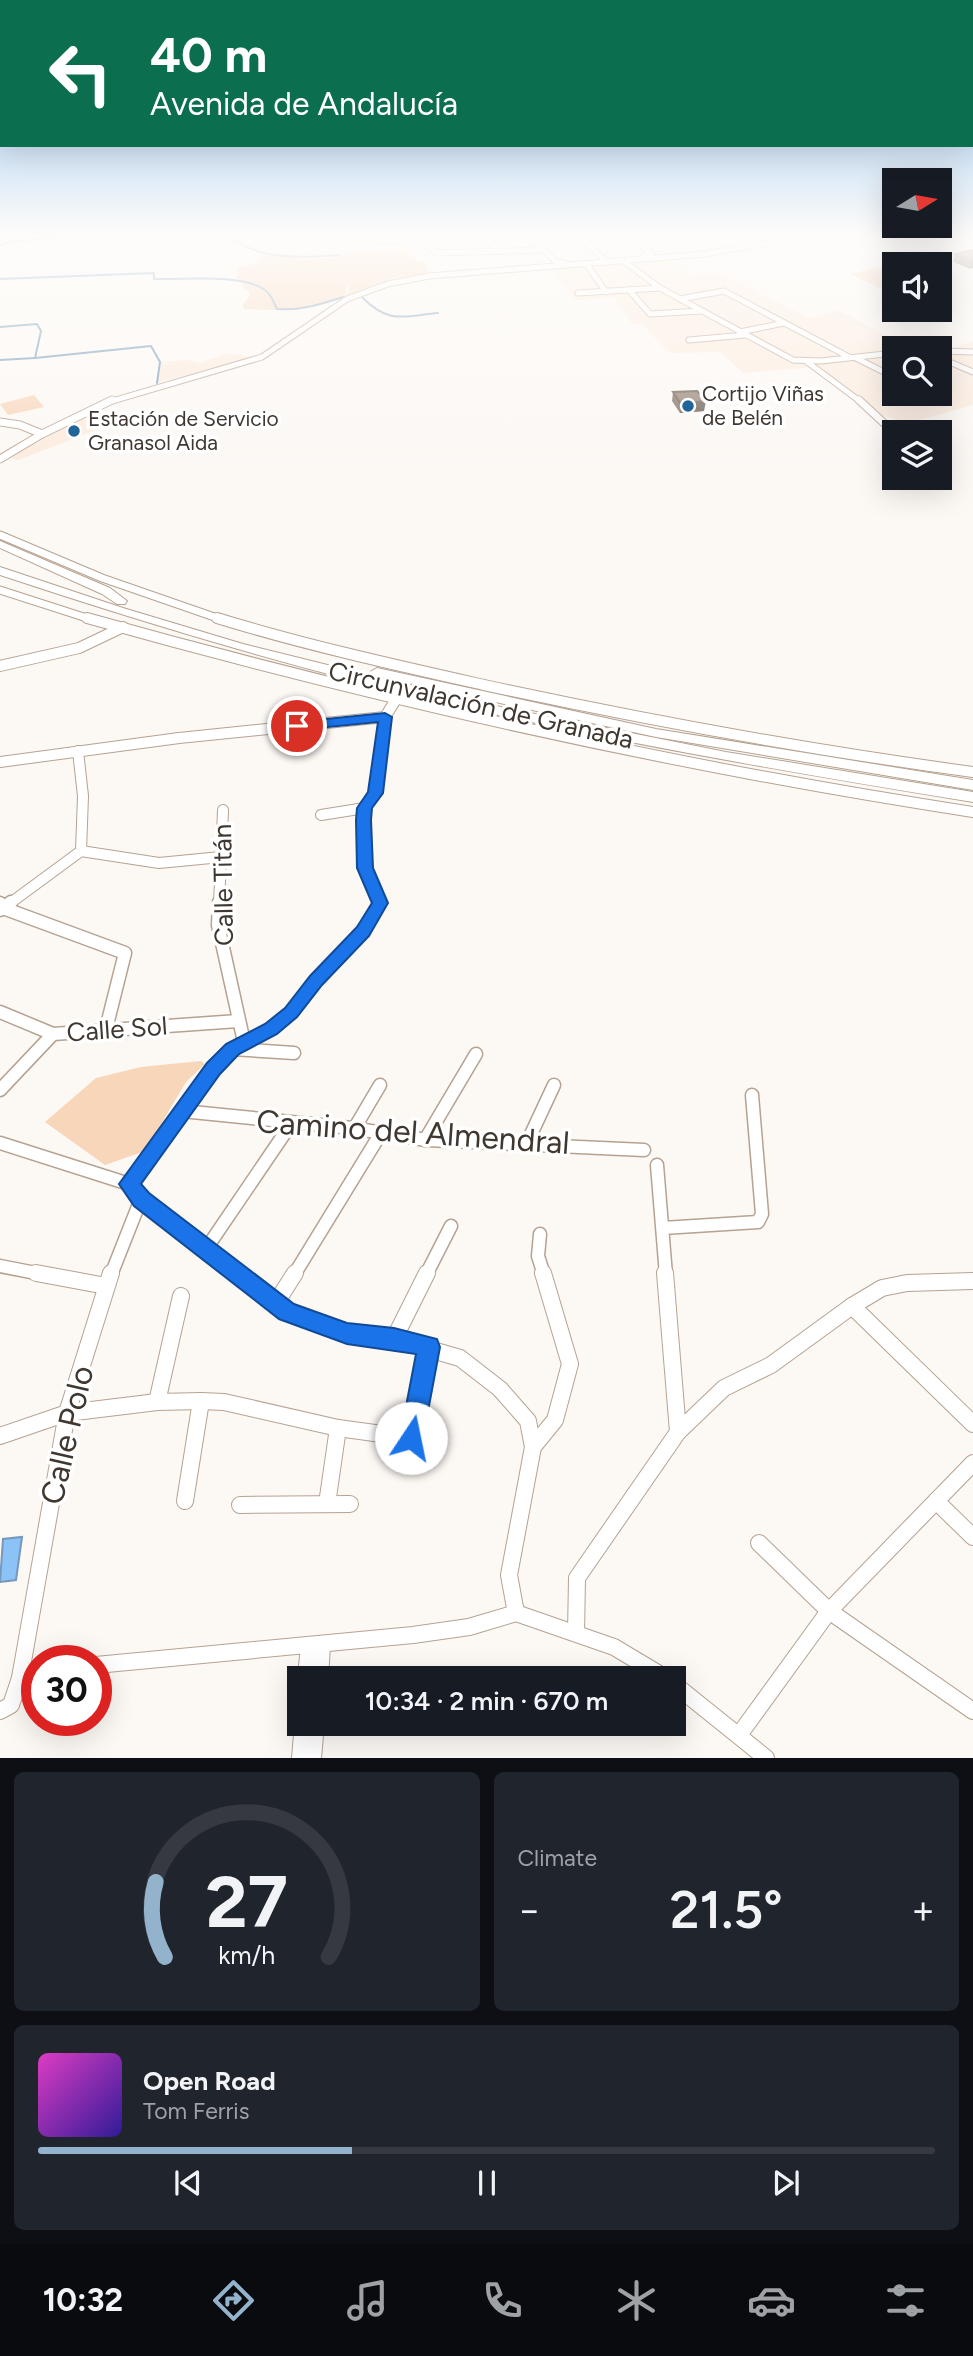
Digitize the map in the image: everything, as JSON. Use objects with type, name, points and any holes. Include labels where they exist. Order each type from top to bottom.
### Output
[{"type":"highway","points":[[0,544],[106,591],[121,601]]},
{"type":"highway","name":"Circunvalación de Granada","points":[[0,560],[121,601],[373,671],[552,712],[764,752],[973,785]]},
{"type":"highway","name":"Circunvalación de Granada","points":[[0,571],[149,620],[321,669],[523,717],[761,765],[973,797]]},
{"type":"highway","points":[[0,582],[123,617],[149,620]]},
{"type":"street","points":[[0,457],[42,434],[127,395],[262,357],[322,316]]},
{"type":"street","points":[[710,316],[785,357],[806,361],[882,355]]},
{"type":"street","points":[[772,316],[882,371]]},
{"type":"street","points":[[690,340],[742,334],[785,323]]},
{"type":"street","points":[[952,352],[973,352]]},
{"type":"street","points":[[806,361],[848,390],[882,421]]},
{"type":"street","points":[[952,363],[973,372]]},
{"type":"street","points":[[0,422],[20,425],[42,434]]},
{"type":"street","points":[[0,535],[139,592],[264,630],[403,667],[560,703],[704,731],[973,772]]},
{"type":"street","points":[[0,590],[123,627],[395,701],[676,761],[973,812]]},
{"type":"street","points":[[0,666],[64,654],[104,639],[123,627]]},
{"type":"street","points":[[129,1184],[214,1068],[238,1045],[271,1029],[291,1013],[316,981],[363,932],[380,903],[365,868],[365,808],[375,793],[385,717],[395,701]]},
{"type":"street","points":[[0,762],[150,742],[385,717]]},
{"type":"street","points":[[78,751],[83,796],[81,851]]},
{"type":"street","points":[[321,815],[365,808]]},
{"type":"street","name":"Calle Titán","points":[[223,810],[218,925],[239,1021],[238,1045]]},
{"type":"street","points":[[1,907],[81,851],[159,863],[221,857]]},
{"type":"street","points":[[1,907],[125,953],[106,1029]]},
{"type":"street","name":"Calle Sol","points":[[0,1012],[53,1034],[239,1021]]},
{"type":"street","points":[[0,1090],[53,1034]]},
{"type":"street","points":[[238,1045],[294,1053]]},
{"type":"street","points":[[425,1140],[476,1054]]},
{"type":"street","points":[[526,1145],[554,1085]]},
{"type":"street","points":[[354,1129],[380,1086]]},
{"type":"street","points":[[663,1228],[758,1222],[762,1213],[752,1095]]},
{"type":"street","name":"Camino del Almendral","points":[[182,1111],[354,1129],[425,1140],[526,1145],[607,1145],[644,1150]]},
{"type":"street","points":[[206,1249],[291,1124]]},
{"type":"street","points":[[276,1303],[381,1133]]},
{"type":"street","points":[[0,1143],[129,1184],[141,1199],[287,1311],[347,1334],[394,1339],[429,1347],[460,1359],[500,1389],[528,1421],[533,1447],[509,1575],[516,1614]]},
{"type":"street","points":[[657,1165],[678,1432]]},
{"type":"street","name":"Calle Polo","points":[[32,1645],[67,1413],[106,1286],[141,1199]]},
{"type":"street","points":[[394,1339],[451,1226]]},
{"type":"street","points":[[533,1447],[555,1420],[570,1364],[538,1256],[540,1234]]},
{"type":"street","points":[[0,1266],[106,1286]]},
{"type":"street","points":[[576,1633],[577,1578],[678,1432],[724,1388],[771,1365],[852,1306],[882,1288],[908,1283],[973,1281]]},
{"type":"street","points":[[157,1402],[181,1296]]},
{"type":"street","points":[[852,1306],[973,1424]]},
{"type":"street","points":[[0,1436],[67,1413],[157,1402],[201,1401],[223,1402],[338,1428],[411,1438],[429,1347]]},
{"type":"street","points":[[185,1501],[201,1401]]},
{"type":"street","points":[[327,1504],[338,1428]]},
{"type":"street","points":[[739,1735],[828,1611],[973,1463]]},
{"type":"street","points":[[936,1501],[973,1537]]},
{"type":"street","points":[[240,1505],[349,1504]]},
{"type":"street","points":[[759,1543],[828,1611],[973,1711]]},
{"type":"street","points":[[112,1664],[316,1645],[470,1627],[516,1614],[576,1633],[650,1666]]},
{"type":"street","points":[[310,1666],[316,1645]]},
{"type":"street","points":[[316,1645],[319,1666]]},
{"type":"street","name":"Calle Polo","points":[[0,1711],[11,1705],[21,1687]]},
{"type":"street","points":[[686,1693],[766,1758]]},
{"type":"street","points":[[300,1758],[302,1736]]},
{"type":"street","points":[[313,1758],[315,1736]]},
{"type":"shaded area","points":[[626,316],[850,316],[887,336],[882,336],[882,406],[952,406],[952,349],[973,341],[973,405],[919,420],[898,420],[877,414],[814,367],[743,373],[720,352],[670,353],[643,325],[632,324]]},
{"type":"shaded area","points":[[227,353],[250,357],[209,371],[158,382],[161,362],[187,360],[200,363]]},
{"type":"shaded area","points":[[34,395],[44,407],[8,415],[0,404]]},
{"type":"shaded area","name":"Estación de Servicio Granasol Aida","points":[[96,409],[114,423],[18,460],[7,457]]},
{"type":"shaded area","points":[[201,1061],[205,1064],[186,1082],[145,1151],[105,1165],[45,1122],[96,1078],[141,1067]]},
{"type":"water","points":[[22,1537],[16,1580],[0,1582],[3,1539]]},
{"type":"building","points":[[697,391],[706,401],[681,404],[673,392]]},
{"type":"waterway","points":[[393,316],[414,316]]},
{"type":"waterway","points":[[0,327],[37,324],[41,331],[35,358]]},
{"type":"waterway","points":[[35,358],[151,346],[160,362],[157,383]]},
{"type":"waterway","points":[[0,360],[35,358]]},
{"type":"place","name":"Cortijo Viñas de Belén","points":[[688,406]]},
{"type":"place","name":"Estación de Servicio Granasol Aida","points":[[74,431]]},
{"type":"route","points":[[297,726],[385,717],[375,793],[365,808],[364,820],[365,868],[380,903],[363,932],[316,981],[291,1013],[271,1029],[233,1049],[214,1068],[129,1184],[141,1199],[287,1311],[347,1334],[394,1339],[429,1347],[411,1438]]}]
